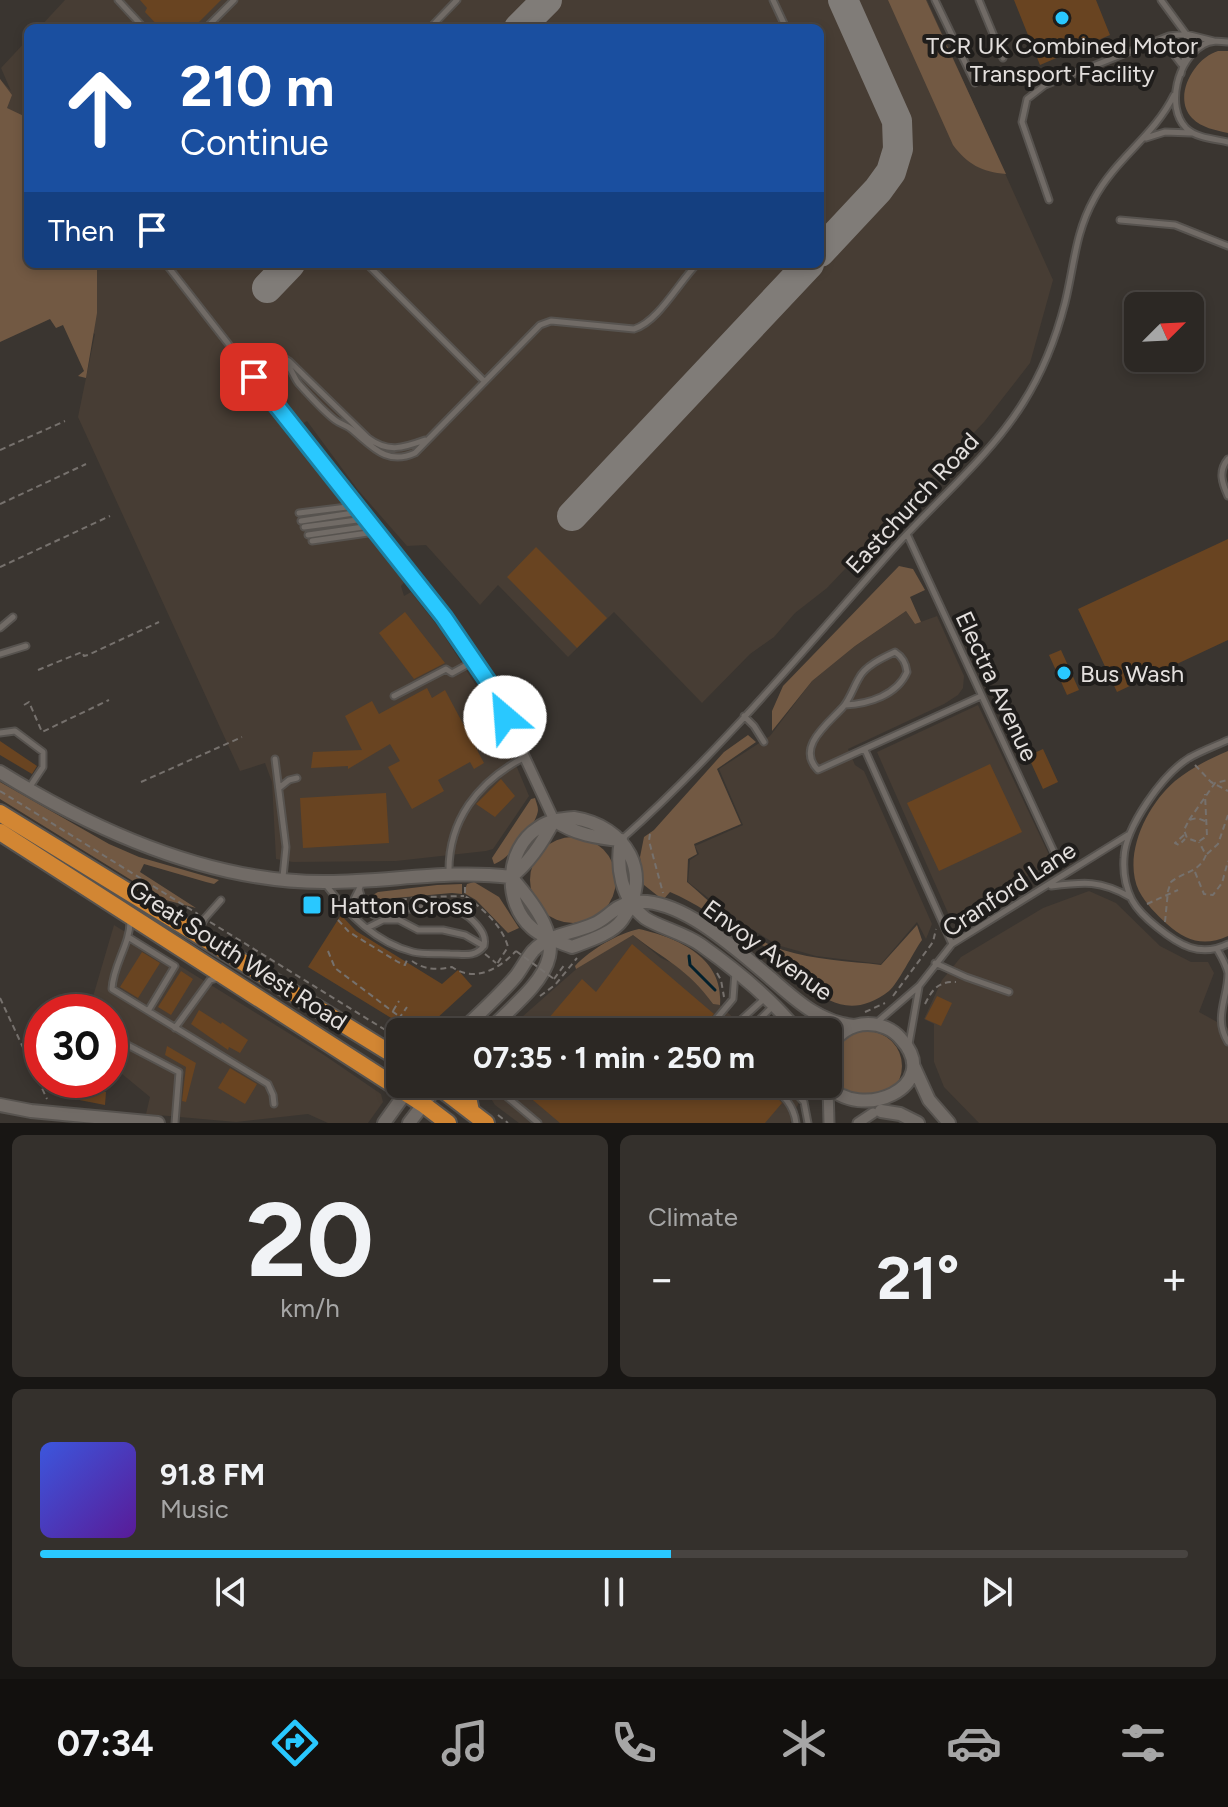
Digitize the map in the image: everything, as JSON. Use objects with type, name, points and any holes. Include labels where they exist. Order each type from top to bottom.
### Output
[{"type":"highway","name":"Great South West Road","points":[[0,813],[196,934],[386,1041]]},
{"type":"highway","name":"Great South West Road","points":[[0,832],[386,1074]]},
{"type":"highway","points":[[454,1098],[471,1111],[488,1116]]},
{"type":"highway","points":[[468,1098],[471,1111]]},
{"type":"highway","name":"Great South West Road","points":[[416,1114],[448,1123]]},
{"type":"street","points":[[0,772],[28,789],[146,846],[212,866],[282,879],[360,886],[449,874],[511,877],[526,865],[544,842],[554,820],[496,696],[444,617],[294,429]]},
{"type":"street","points":[[550,938],[572,947],[588,941],[621,922],[631,903],[621,885],[618,859],[621,840],[607,828],[593,822],[574,818],[554,820]]},
{"type":"street","points":[[501,1018],[539,979],[549,957],[550,938],[544,920],[511,877]]},
{"type":"street","name":"Envoy Avenue","points":[[631,903],[647,920],[687,937],[735,972],[785,1018]]},
{"type":"street","name":"Envoy Avenue","points":[[631,903],[652,903],[697,922],[812,1012],[840,1024],[854,1026]]},
{"type":"street","points":[[474,1018],[513,979],[533,951],[550,938]]},
{"type":"street","points":[[842,1033],[854,1026],[875,1024],[895,1032],[910,1054],[929,1100],[949,1123]]},
{"type":"street","points":[[858,1123],[891,1107],[907,1092],[913,1072],[910,1054]]},
{"type":"street","points":[[384,1123],[402,1098]]},
{"type":"street","points":[[828,1098],[829,1123]]},
{"type":"street","points":[[837,1098],[853,1110],[900,1114],[918,1123]]},
{"type":"street","points":[[0,1105],[158,1123]]},
{"type":"lane","points":[[118,0],[140,24]]},
{"type":"lane","points":[[210,24],[234,0]]},
{"type":"lane","points":[[434,24],[457,0]]},
{"type":"lane","points":[[773,0],[784,24]]},
{"type":"lane","points":[[935,0],[975,83]]},
{"type":"lane","points":[[979,0],[1003,58]]},
{"type":"lane","points":[[1161,0],[1186,34],[1187,46],[1180,77]]},
{"type":"lane","points":[[1049,200],[1022,122],[1027,99],[1045,85],[1169,36],[1186,34],[1228,42]]},
{"type":"lane","points":[[1180,77],[1192,54],[1214,41]]},
{"type":"lane","points":[[1151,44],[1168,47],[1182,64]]},
{"type":"lane","name":"Eastchurch Road","points":[[621,840],[678,787],[744,716],[995,439],[1022,405],[1057,332],[1082,221],[1110,172],[1165,113],[1180,77]]},
{"type":"lane","points":[[1174,95],[1177,112],[1186,128],[1196,134]]},
{"type":"lane","points":[[1144,139],[1165,132],[1196,134],[1228,142]]},
{"type":"lane","points":[[1120,220],[1175,225],[1228,246]]},
{"type":"lane","points":[[169,268],[294,429]]},
{"type":"lane","points":[[371,268],[484,381]]},
{"type":"lane","points":[[254,377],[269,363],[287,365],[300,385],[334,420],[350,428],[373,450],[394,458],[410,455],[540,325],[547,322],[641,327],[694,268]]},
{"type":"lane","points":[[246,368],[272,356],[281,356],[379,445],[390,449],[402,448],[425,440]]},
{"type":"lane","points":[[1228,459],[1221,471],[1228,496]]},
{"type":"lane","points":[[299,513],[365,519]]},
{"type":"lane","points":[[302,524],[365,519]]},
{"type":"lane","points":[[310,538],[365,519]]},
{"type":"lane","name":"Electra Avenue","points":[[907,534],[1054,852]]},
{"type":"lane","points":[[0,628],[13,617]]},
{"type":"lane","points":[[0,654],[26,646]]},
{"type":"lane","points":[[845,705],[887,695],[907,672],[906,663],[895,652],[860,675],[845,705],[815,739],[810,751],[812,764],[818,770],[981,696]]},
{"type":"lane","points":[[394,696],[446,669],[452,673],[474,661]]},
{"type":"lane","points":[[472,711],[496,696]]},
{"type":"lane","points":[[744,716],[764,742]]},
{"type":"lane","points":[[0,733],[15,731],[43,752],[43,767],[28,789]]},
{"type":"lane","points":[[1228,740],[1189,758],[1162,782],[1129,834],[1123,856],[1130,897],[1143,915],[1159,929],[1189,949],[1206,951],[1228,944]]},
{"type":"lane","points":[[865,750],[952,944]]},
{"type":"lane","points":[[449,874],[449,855],[460,816],[496,775],[524,757]]},
{"type":"lane","points":[[275,759],[286,847],[282,879]]},
{"type":"lane","points":[[279,788],[297,778]]},
{"type":"lane","name":"Cranford Lane","points":[[875,1024],[919,986],[952,944],[1129,834]]},
{"type":"lane","points":[[1049,886],[1095,882],[1130,897]]},
{"type":"lane","points":[[323,883],[359,924],[415,952],[465,956],[483,948]]},
{"type":"lane","points":[[360,886],[365,909],[374,915],[453,907],[476,924],[485,938],[483,948]]},
{"type":"lane","points":[[359,924],[352,903],[360,886]]},
{"type":"lane","points":[[196,934],[221,900]]},
{"type":"lane","points":[[130,914],[128,937],[112,977],[112,989],[268,1084],[274,1104]]},
{"type":"lane","points":[[367,928],[383,920],[405,921],[418,930],[457,933],[483,948]]},
{"type":"lane","points":[[128,937],[175,966],[148,1011]]},
{"type":"lane","points":[[1217,949],[1228,974],[1228,990],[1221,1016],[1221,1027],[1228,1042]]},
{"type":"lane","points":[[935,963],[1009,992]]},
{"type":"lane","points":[[717,1018],[733,999],[735,972]]},
{"type":"lane","points":[[175,1028],[210,980],[226,975]]},
{"type":"lane","name":"Cranford Lane","points":[[910,1054],[919,986]]},
{"type":"lane","points":[[747,1018],[770,1002]]},
{"type":"lane","points":[[758,1018],[770,1002]]},
{"type":"lane","points":[[128,1045],[179,1072],[175,1123]]},
{"type":"lane","points":[[508,1098],[538,1123]]},
{"type":"lane","points":[[786,1098],[795,1115],[794,1123]]},
{"type":"lane","points":[[800,1098],[804,1102],[807,1123]]},
{"type":"lane","points":[[785,1099],[794,1123]]},
{"type":"path","points":[[0,450],[65,421]]},
{"type":"path","points":[[0,504],[86,464]]},
{"type":"path","points":[[0,567],[110,516]]},
{"type":"path","points":[[38,670],[82,652],[84,656],[88,655],[159,622]]},
{"type":"path","points":[[24,705],[29,702],[42,732],[109,700]]},
{"type":"path","points":[[141,782],[242,737]]},
{"type":"path","points":[[1189,758],[1201,773],[1228,791]]},
{"type":"path","points":[[1206,855],[1199,842],[1186,836],[1185,826],[1215,783],[1228,780]]},
{"type":"path","name":"Great South West Road","points":[[0,791],[197,914]]},
{"type":"path","points":[[1199,842],[1209,832],[1205,821],[1205,794]]},
{"type":"path","points":[[1159,929],[1166,921],[1167,895],[1175,878],[1201,866],[1206,855],[1218,844],[1228,815]]},
{"type":"path","points":[[1189,820],[1197,818],[1205,821]]},
{"type":"path","points":[[650,834],[649,841],[662,891]]},
{"type":"path","points":[[1195,871],[1204,894],[1213,895],[1222,883],[1228,861]]},
{"type":"path","points":[[464,874],[465,896]]},
{"type":"path","points":[[1147,904],[1178,890]]},
{"type":"path","points":[[363,904],[465,896],[505,934],[508,947],[497,964]]},
{"type":"path","name":"Great South West Road","points":[[213,924],[386,1040]]},
{"type":"path","points":[[862,1012],[889,1000],[936,936]]},
{"type":"path","points":[[483,948],[500,967],[516,951],[554,979],[565,964]]},
{"type":"path","points":[[328,951],[335,968],[400,1017],[407,1007]]},
{"type":"path","points":[[537,1000],[581,955]]},
{"type":"path","points":[[716,971],[724,999]]},
{"type":"path","points":[[921,1012],[932,990],[948,982],[963,984],[966,977]]},
{"type":"path","points":[[0,998],[45,1090],[46,1112]]},
{"type":"path","points":[[393,1011],[399,1001]]},
{"type":"path","points":[[488,1116],[508,1123]]},
{"type":"shaded area","points":[[65,0],[927,0],[1053,280],[1030,363],[984,422],[827,588],[795,613],[774,637],[750,654],[702,703],[614,612],[568,657],[498,585],[480,605],[426,545],[407,546],[358,490],[307,421],[294,429],[287,435],[410,576],[401,586],[404,596],[411,592],[440,629],[482,695],[529,796],[493,849],[486,851],[396,861],[293,862],[276,859],[272,782],[265,763],[240,771],[78,417],[95,334],[52,311],[0,335],[0,79],[11,91],[1,68],[24,43],[24,268],[824,268],[824,24],[43,24]]},
{"type":"shaded area","points":[[888,0],[926,0],[1006,174],[976,166],[953,145]]},
{"type":"shaded area","points":[[1218,51],[1228,51],[1228,133],[1209,128],[1192,118],[1184,100],[1188,79],[1194,70],[1201,61]]},
{"type":"shaded area","points":[[0,79],[12,95],[7,108],[24,116],[24,268],[97,268],[97,313],[86,378],[78,376],[84,371],[63,325],[56,328],[50,319],[0,342]]},
{"type":"shaded area","points":[[899,566],[913,569],[925,590],[910,597],[921,622],[915,624],[906,611],[855,646],[812,681],[772,731],[772,711],[783,686]]},
{"type":"shaded area","points":[[906,611],[915,624],[937,616],[964,676],[963,688],[944,704],[848,749],[855,765],[864,771],[932,924],[926,939],[917,922],[881,964],[816,956],[777,945],[731,916],[688,882],[690,860],[699,854],[695,846],[743,825],[719,769],[770,736],[812,681]]},
{"type":"shaded area","points":[[978,705],[1052,861],[952,922],[877,752]]},
{"type":"shaded area","points":[[748,735],[756,742],[717,769],[741,824],[694,844],[697,854],[688,859],[687,882],[757,938],[783,950],[807,956],[881,965],[917,925],[922,940],[901,975],[889,991],[870,1002],[854,1006],[838,1004],[824,997],[759,943],[679,896],[670,892],[663,900],[644,885],[640,857],[644,837],[654,830],[724,752]]},
{"type":"shaded area","points":[[1228,751],[1228,936],[1203,942],[1181,935],[1152,909],[1139,891],[1134,862],[1140,832],[1165,791],[1187,772]]},
{"type":"shaded area","points":[[0,782],[109,844],[139,857],[219,880],[214,884],[144,864],[140,872],[196,908],[162,899],[0,799]]},
{"type":"shaded area","points":[[535,798],[538,810],[533,824],[514,849],[494,864],[492,858],[531,799]]},
{"type":"shaded area","points":[[573,837],[597,844],[609,856],[616,880],[609,904],[597,916],[573,923],[549,916],[537,904],[530,880],[537,856],[549,844]]},
{"type":"shaded area","points":[[474,882],[499,897],[519,928],[508,933],[476,900],[464,893],[467,884]]},
{"type":"shaded area","points":[[462,884],[462,894],[372,900],[378,892]]},
{"type":"shaded area","points":[[1089,891],[1116,903],[1160,946],[1191,962],[1208,962],[1214,973],[1199,1012],[1228,1028],[1228,1123],[979,1123],[944,1087],[934,1062],[934,1024],[924,1019],[942,980],[961,957],[1043,908]]},
{"type":"shaded area","points":[[114,925],[324,1055],[381,1094],[383,1102],[368,1123],[328,1123],[308,1114],[236,1122],[146,1114],[150,1097],[128,1079],[128,994],[94,994]]},
{"type":"shaded area","points":[[639,929],[683,945],[707,963],[715,975],[720,1005],[713,1004],[685,973],[633,935],[576,969],[575,966],[596,948]]},
{"type":"shaded area","points":[[633,935],[661,958],[681,967],[713,1004],[720,1005],[733,1018],[521,1018],[582,964]]},
{"type":"shaded area","points":[[867,1031],[880,1034],[892,1041],[901,1059],[899,1079],[886,1095],[867,1101],[842,1091],[842,1041],[848,1037]]},
{"type":"shaded area","points":[[491,1098],[801,1098],[790,1123],[519,1123]]},
{"type":"building","points":[[140,0],[221,0],[197,24],[156,24],[145,12],[147,8]]},
{"type":"building","name":"TCR UK Combined Motor Transport Facility","points":[[1014,0],[1096,0],[1110,35],[1040,65]]},
{"type":"building","points":[[1228,539],[1228,640],[1117,692],[1078,609]]},
{"type":"building","points":[[536,547],[607,618],[577,648],[507,577]]},
{"type":"building","points":[[405,612],[445,663],[414,679],[379,633]]},
{"type":"building","name":"Bus Wash","points":[[1061,650],[1079,690],[1067,695],[1049,655]]},
{"type":"building","points":[[427,688],[432,698],[445,690],[484,763],[474,769],[470,762],[438,780],[444,791],[412,809],[388,767],[400,761],[390,744],[348,769],[348,766],[311,768],[313,752],[362,750],[345,716],[372,701],[379,714]]},
{"type":"building","points":[[0,741],[37,766],[32,774],[0,755]]},
{"type":"building","points":[[1043,749],[1058,782],[1043,789],[1028,756]]},
{"type":"building","points":[[990,764],[1022,832],[939,871],[907,803]]},
{"type":"building","points":[[501,779],[515,796],[495,817],[476,804]]},
{"type":"building","points":[[386,793],[389,843],[303,848],[300,798]]},
{"type":"building","name":"Hatton Cross","points":[[341,915],[356,931],[442,984],[458,970],[472,986],[437,1018],[391,1018],[308,967]]},
{"type":"building","points":[[632,944],[714,1014],[710,1018],[549,1018],[582,979],[596,992]]},
{"type":"building","points":[[142,952],[160,963],[138,998],[120,987]]},
{"type":"building","points":[[181,971],[193,979],[171,1015],[158,1007]]},
{"type":"building","points":[[937,996],[952,1003],[941,1026],[925,1019]]},
{"type":"building","points":[[199,1010],[248,1040],[240,1053],[229,1047],[228,1050],[191,1024]]},
{"type":"building","points":[[167,1046],[196,1063],[186,1102],[182,1101],[186,1067],[165,1055]]},
{"type":"building","points":[[230,1068],[257,1084],[245,1104],[218,1088]]},
{"type":"building","points":[[69,1098],[106,1098],[105,1105]]},
{"type":"building","points":[[531,1098],[778,1098],[782,1103],[765,1123],[560,1123]]},
{"type":"waterway","points":[[689,956],[690,965],[715,990]]},
{"type":"taxiway","points":[[523,24],[547,0]]},
{"type":"taxiway","points":[[824,248],[878,190],[891,172],[898,149],[897,121],[843,0]]},
{"type":"taxiway","points":[[267,288],[286,268]]},
{"type":"taxiway","points":[[572,516],[805,268]]},
{"type":"place","name":"TCR UK Combined Motor Transport Facility","points":[[1062,18]]},
{"type":"place","name":"Bus Wash","points":[[1064,673]]},
{"type":"place","name":"Hatton Cross","points":[[312,905]]},
{"type":"route","points":[[254,377],[444,617],[489,683],[505,717]]}]
